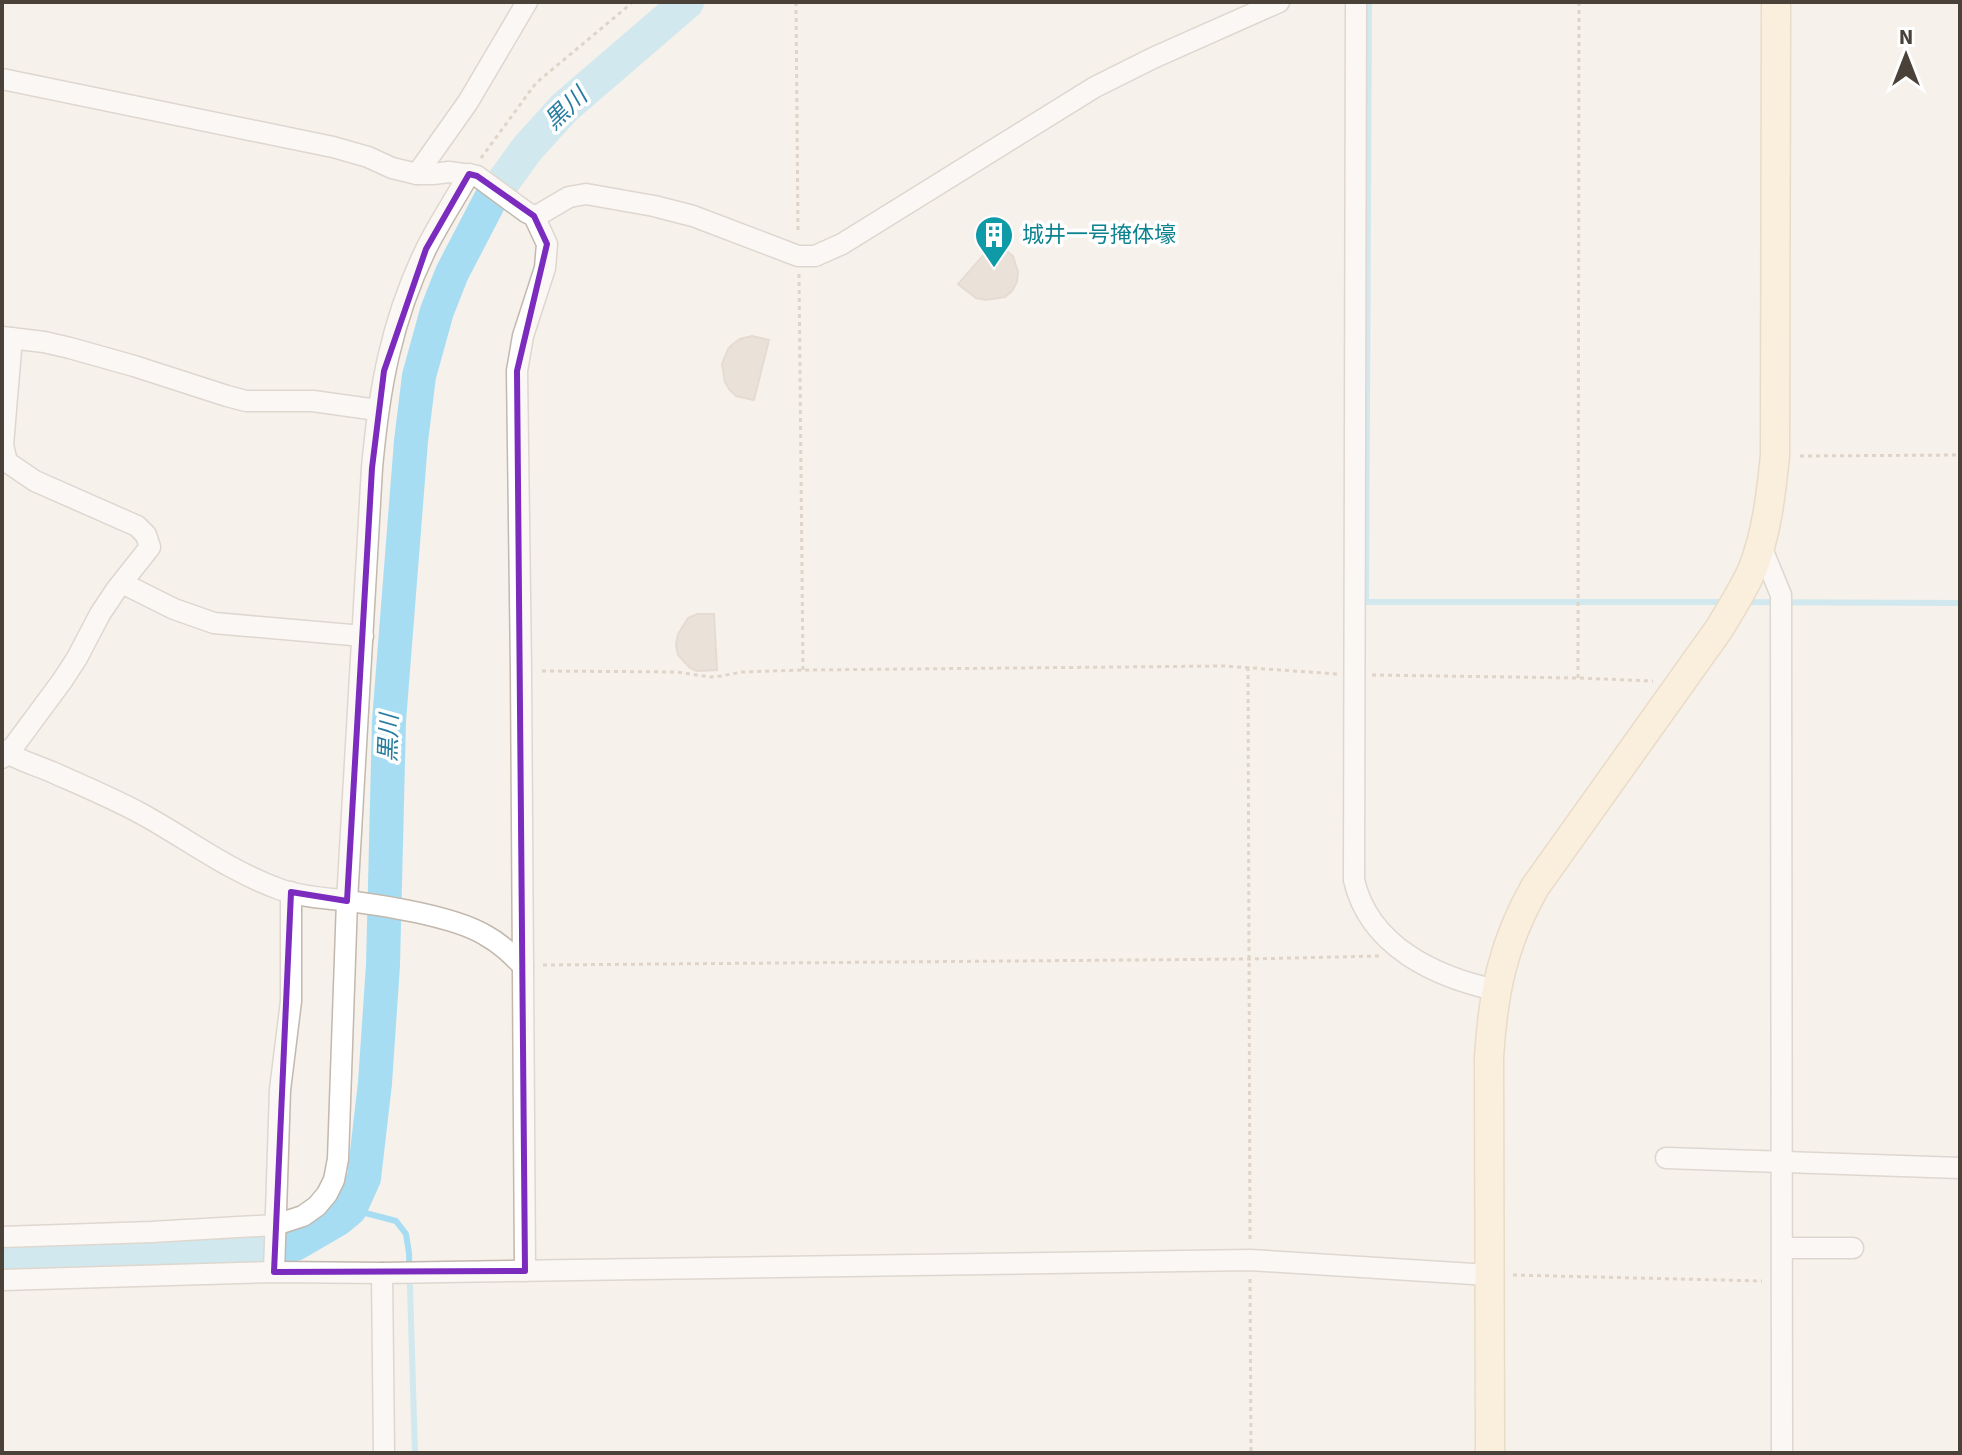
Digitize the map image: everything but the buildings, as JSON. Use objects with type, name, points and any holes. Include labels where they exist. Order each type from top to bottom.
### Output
[{"type":"street","points":[[417,174],[468,102],[527,2]]},
{"type":"street","points":[[530,214],[540,214],[574,195],[595,195],[693,216],[798,256],[815,256],[842,244],[1095,87],[1279,2]]},
{"type":"street","points":[[1356,2],[1354,880],[1365,913],[1407,955],[1451,978],[1496,990]]},
{"type":"street","points":[[1490,1453],[1489,1057],[1496,990],[1512,934],[1535,887],[1738,599],[1753,567],[1769,511],[1775,456],[1776,2]]},
{"type":"street","points":[[2,79],[333,147],[417,174],[449,172],[473,175],[530,214],[544,233],[547,244],[545,268],[523,336],[517,371],[525,1271]]},
{"type":"street","points":[[2,1237],[275,1228],[317,1206],[334,1180],[338,1159],[377,410],[384,371],[401,312],[426,249],[473,175]]},
{"type":"street","points":[[377,410],[313,401],[246,401],[70,348],[7,338],[3,445],[7,462],[35,481],[137,526],[146,535],[150,547],[100,614],[62,681],[4,754],[140,813],[226,864],[263,882],[291,892],[455,923],[483,934],[505,948],[523,966]]},
{"type":"street","points":[[1760,544],[1781,595],[1782,1453]]},
{"type":"street","points":[[122,583],[174,609],[214,623],[363,636]]},
{"type":"street","points":[[274,1267],[280,1090],[291,1001],[291,892]]},
{"type":"street","points":[[1666,1158],[1960,1168]]},
{"type":"street","points":[[1782,1248],[1853,1248]]},
{"type":"street","points":[[2,1280],[274,1267],[387,1273],[1250,1260],[1489,1275]]},
{"type":"street","points":[[384,1453],[387,1273]]},
{"type":"path","points":[[473,175],[536,83],[633,2]]},
{"type":"path","points":[[796,2],[803,670]]},
{"type":"path","points":[[1578,678],[1579,2]]},
{"type":"path","points":[[1775,456],[1960,455]]},
{"type":"path","points":[[1248,667],[1251,1453]]},
{"type":"path","points":[[521,671],[677,672],[710,677],[742,672],[803,670],[1248,667],[1353,675],[1680,682]]},
{"type":"path","points":[[523,966],[1407,955]]},
{"type":"path","points":[[1489,1275],[1782,1281]]},
{"type":"highlighted area","points":[[469,174],[477,176],[534,216],[547,244],[517,371],[525,1271],[274,1272],[291,892],[347,901],[372,468],[384,371],[426,249]]},
{"type":"waterway","name":"黒川","points":[[2,1254],[279,1248],[295,1244],[350,1209],[364,1178],[375,1083],[383,965],[389,721],[411,441],[419,376],[437,311],[452,273],[490,200],[527,149],[564,108],[687,2]]},
{"type":"waterway","points":[[1369,2],[1366,602],[1724,602]]},
{"type":"waterway","points":[[1744,602],[1960,603]]},
{"type":"waterway","points":[[350,1209],[396,1221],[406,1234],[415,1453]]},
{"type":"place","name":"城井一号掩体壕","points":[[994,269]]}]
